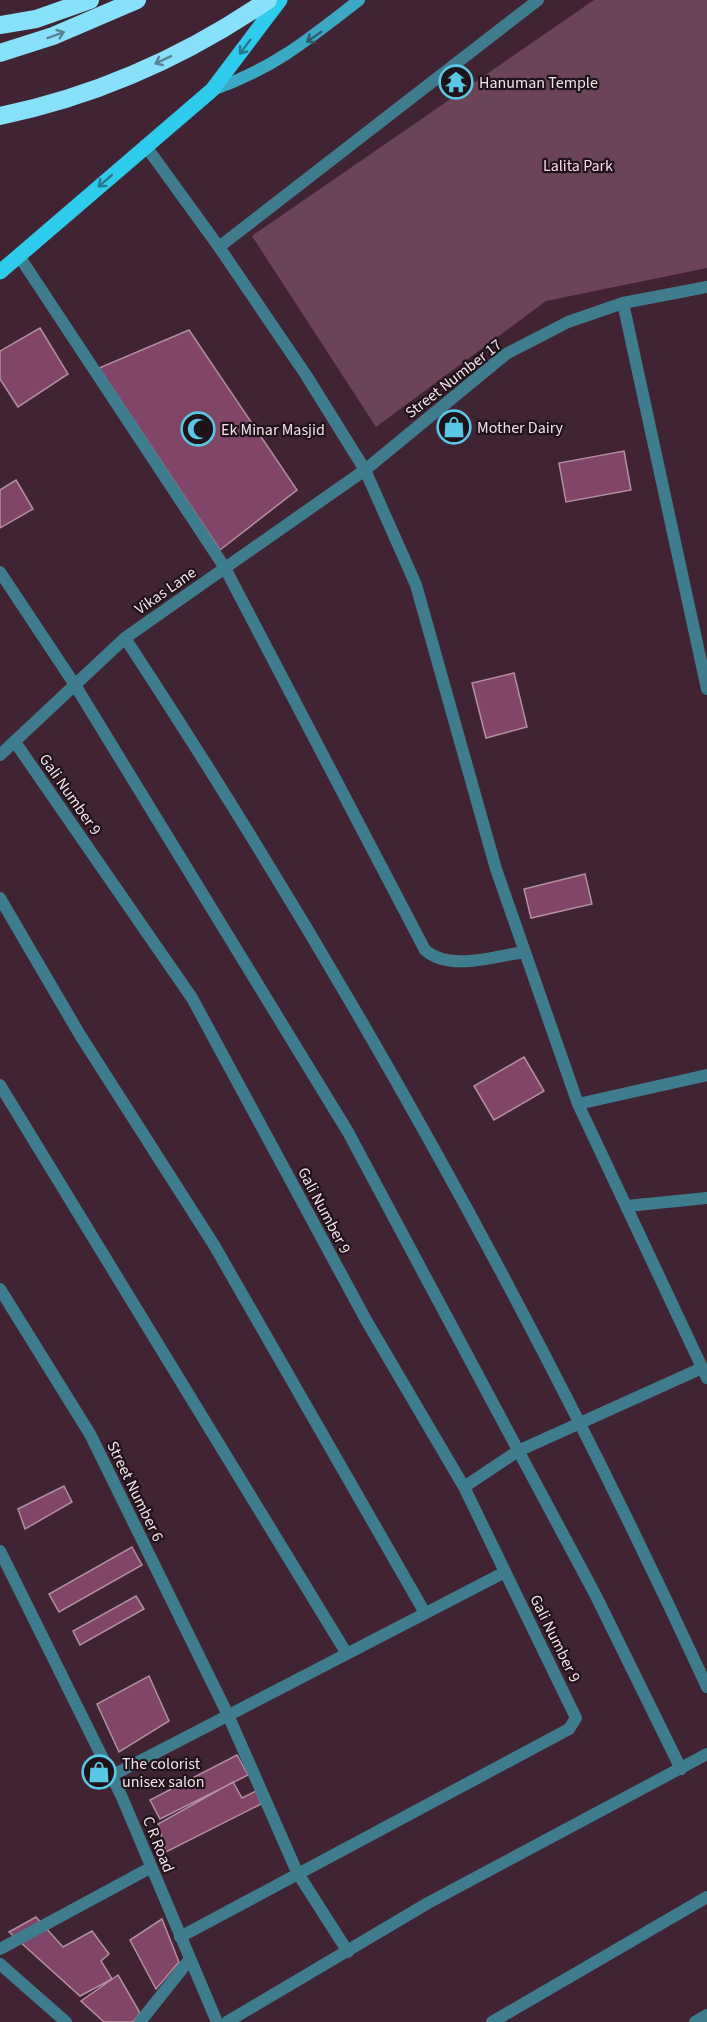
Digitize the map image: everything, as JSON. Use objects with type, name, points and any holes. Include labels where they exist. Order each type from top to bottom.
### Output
[{"type":"highway","points":[[0,25],[36,19],[90,0]]},
{"type":"highway","points":[[0,53],[53,36],[137,0]]},
{"type":"highway","points":[[0,116],[66,98],[162,61],[207,38],[268,0]]},
{"type":"main road","points":[[0,272],[145,145],[212,90],[280,0]]},
{"type":"street","points":[[212,90],[245,79],[280,59],[315,36],[359,0]]},
{"type":"street","points":[[219,247],[538,0]]},
{"type":"street","points":[[145,145],[219,247],[306,375],[365,470],[416,585],[496,869],[578,1104],[705,1373],[578,1423],[518,1451],[464,1487]]},
{"type":"street","points":[[19,256],[225,568],[425,950],[435,958],[449,962],[525,952]]},
{"type":"street","name":"Street Number 17","points":[[365,470],[506,354],[568,322],[623,303],[707,287]]},
{"type":"street","points":[[623,303],[707,689]]},
{"type":"street","name":"Vikas Lane","points":[[0,755],[125,638],[365,470]]},
{"type":"street","points":[[0,572],[75,685],[348,1132],[596,1596],[681,1769]]},
{"type":"street","points":[[125,638],[184,729],[437,1152],[578,1423],[661,1588],[707,1687]]},
{"type":"street","name":"Gali Number 9","points":[[15,742],[192,998],[366,1320],[464,1487],[574,1712],[574,1724],[569,1729],[297,1872]]},
{"type":"street","points":[[0,898],[80,1035],[214,1245],[425,1613]]},
{"type":"street","points":[[578,1104],[707,1075]]},
{"type":"street","points":[[0,1085],[347,1654]]},
{"type":"street","points":[[627,1206],[707,1198]]},
{"type":"street","name":"Street Number 6","points":[[0,1289],[90,1434],[228,1715],[297,1872],[348,1952]]},
{"type":"street","name":"C R Road","points":[[0,1551],[111,1776],[217,2022]]},
{"type":"street","points":[[111,1776],[505,1572]]},
{"type":"street","points":[[227,2022],[428,1903],[707,1754]]},
{"type":"street","points":[[0,1949],[150,1869]]},
{"type":"street","points":[[180,1937],[297,1872]]},
{"type":"street","points":[[492,2022],[707,1897]]},
{"type":"street","points":[[140,2022],[190,1959]]},
{"type":"street","points":[[0,1964],[66,2022]]},
{"type":"street","points":[[695,2022],[707,2015]]},
{"type":"green space","name":"Lalita Park","points":[[594,0],[707,0],[707,268],[546,301],[376,427],[252,236]]},
{"type":"building","points":[[40,328],[68,374],[18,407],[0,379],[0,351]]},
{"type":"building","name":"Ek Minar Masjid","points":[[189,330],[297,490],[220,550],[99,368]]},
{"type":"building","points":[[624,451],[631,490],[566,502],[559,463]]},
{"type":"building","points":[[16,480],[33,509],[0,528],[0,490]]},
{"type":"building","points":[[514,673],[527,727],[486,738],[472,683]]},
{"type":"building","points":[[585,874],[592,904],[531,918],[524,889]]},
{"type":"building","points":[[524,1057],[544,1091],[494,1120],[474,1086]]},
{"type":"building","points":[[64,1486],[72,1502],[25,1529],[18,1509]]},
{"type":"building","points":[[132,1547],[142,1565],[59,1612],[49,1594]]},
{"type":"building","points":[[136,1596],[144,1609],[80,1645],[73,1631]]},
{"type":"building","points":[[149,1676],[169,1721],[119,1752],[97,1704]]},
{"type":"building","points":[[237,1755],[248,1775],[160,1819],[150,1800]]},
{"type":"building","points":[[233,1782],[242,1798],[256,1791],[261,1804],[166,1852],[158,1824]]},
{"type":"building","points":[[36,1917],[63,1947],[92,1931],[109,1954],[101,1961],[112,1979],[80,1996],[9,1932]]},
{"type":"building","points":[[162,1919],[179,1962],[156,1989],[130,1940]]},
{"type":"building","points":[[118,1975],[140,2013],[133,2022],[104,2022],[81,2001]]},
{"type":"place","name":"Hanuman Temple","points":[[456,82]]},
{"type":"place","name":"Mother Dairy","points":[[454,427]]},
{"type":"place","name":"Ek Minar Masjid","points":[[198,429]]},
{"type":"place","name":"The colorist unisex salon","points":[[99,1772]]}]
